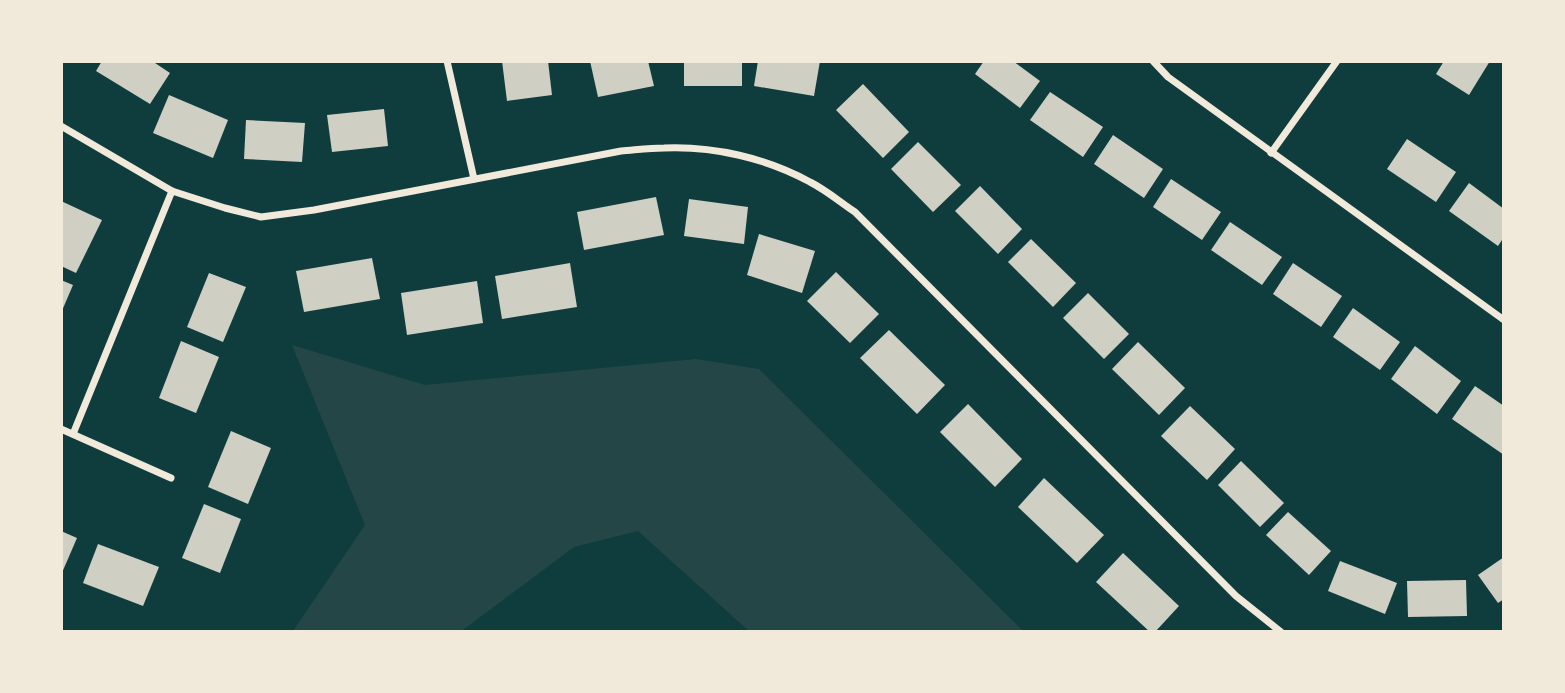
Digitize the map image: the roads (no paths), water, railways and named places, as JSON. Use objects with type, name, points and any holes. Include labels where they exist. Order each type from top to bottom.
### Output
[{"type":"street","points":[[447,61],[474,179]]},
{"type":"street","points":[[1153,61],[1168,77],[1504,320]]},
{"type":"street","points":[[1271,153],[1337,61]]},
{"type":"street","points":[[61,126],[172,191],[261,217],[314,210],[621,151],[665,147],[707,149],[745,156],[811,182],[855,212],[1236,596],[1281,632]]},
{"type":"street","points":[[74,434],[172,191]]},
{"type":"street","points":[[61,429],[171,478]]}]
